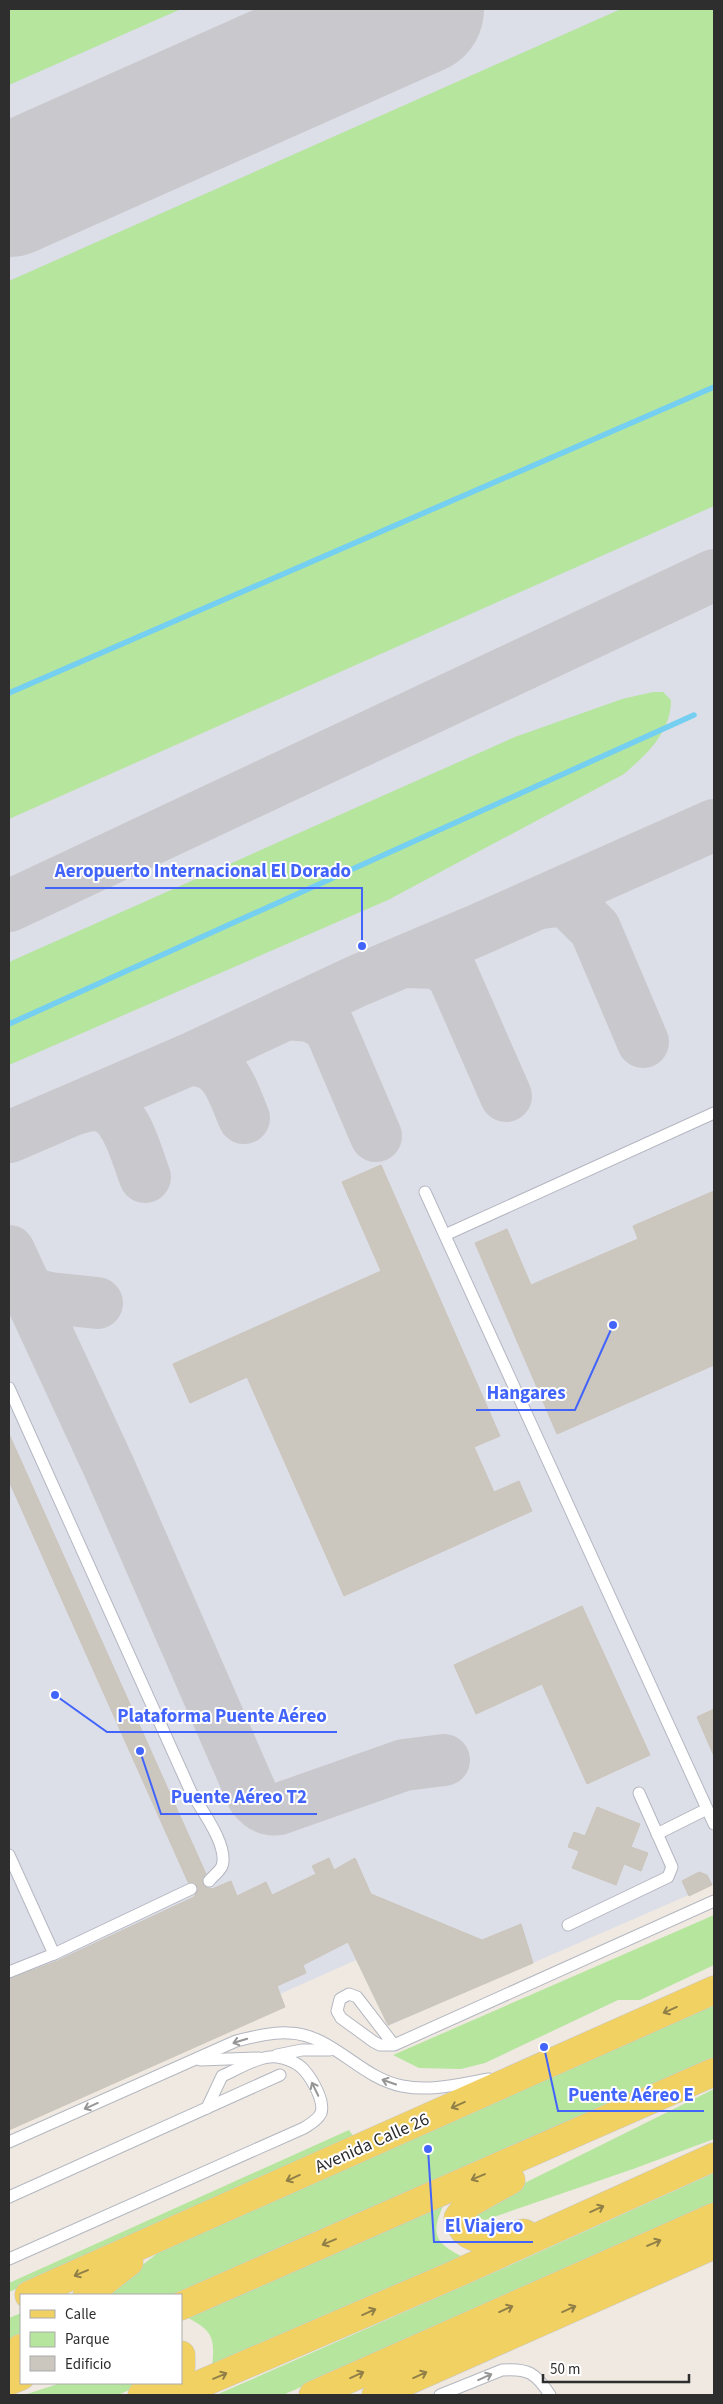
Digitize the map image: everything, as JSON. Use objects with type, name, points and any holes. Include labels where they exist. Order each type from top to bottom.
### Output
[{"type":"main road","name":"Avenida Calle 26","points":[[31,2294],[714,1990]]},
{"type":"main road","points":[[182,2306],[714,2072]]},
{"type":"main road","points":[[560,2226],[502,2237],[477,2238],[462,2230],[458,2218],[462,2210],[476,2199],[663,2095]]},
{"type":"main road","points":[[175,2395],[452,2276],[714,2156]]},
{"type":"main road","points":[[313,2395],[714,2217]]},
{"type":"main road","points":[[88,2294],[155,2240]]},
{"type":"main road","points":[[376,2395],[714,2245]]},
{"type":"main road","points":[[9,2357],[20,2349]]},
{"type":"main road","points":[[142,2395],[161,2384]]},
{"type":"lane","points":[[445,1235],[714,1114]]},
{"type":"lane","points":[[425,1192],[714,1824]]},
{"type":"lane","points":[[9,1388],[191,1792],[218,1840],[223,1856],[221,1868],[209,1880]]},
{"type":"lane","points":[[568,1925],[668,1877],[672,1867],[639,1793]]},
{"type":"lane","points":[[657,1834],[707,1809]]},
{"type":"lane","points":[[9,1855],[54,1954]]},
{"type":"lane","points":[[9,1972],[54,1954],[191,1889]]},
{"type":"lane","points":[[394,2045],[357,1997],[349,1994],[340,1999],[337,2011],[341,2018],[374,2042],[380,2045],[394,2045],[714,1901]]},
{"type":"lane","points":[[9,2142],[236,2042],[267,2034],[290,2032],[299,2035],[335,2050],[366,2072],[401,2086],[423,2088],[448,2087],[540,2069]]},
{"type":"lane","points":[[207,2108],[222,2076],[267,2057],[302,2050],[335,2050]]},
{"type":"lane","points":[[9,2259],[304,2128],[315,2121],[320,2113],[321,2102],[314,2087],[305,2071],[294,2062],[276,2057],[192,2061]]},
{"type":"lane","points":[[9,2197],[280,2075]]},
{"type":"lane","points":[[440,2395],[502,2370],[513,2369],[528,2370],[538,2378],[550,2395]]},
{"type":"shaded area","points":[[9,9],[714,9],[714,1884],[388,2026],[356,1960],[9,2115]]},
{"type":"green space","points":[[9,9],[181,9],[9,85]]},
{"type":"green space","points":[[621,9],[714,9],[714,506],[9,819],[9,281]]},
{"type":"green space","points":[[653,692],[663,692],[671,700],[667,722],[656,742],[624,774],[388,900],[9,1065],[9,962],[515,737],[622,699]]},
{"type":"green space","points":[[714,1915],[714,1965],[640,2000],[618,2000],[485,2063],[461,2069],[419,2068],[393,2055]]},
{"type":"green space","points":[[714,2002],[714,2058],[175,2294],[105,2294],[159,2252]]},
{"type":"green space","points":[[714,2089],[714,2139],[485,2220],[474,2216],[476,2207]]},
{"type":"green space","points":[[349,2130],[355,2139],[9,2292],[9,2283]]},
{"type":"green space","points":[[714,2173],[714,2203],[283,2395],[216,2395],[502,2269]]},
{"type":"green space","points":[[444,2204],[437,2222],[437,2236],[453,2252],[463,2257],[212,2367],[213,2343],[211,2337],[203,2327],[188,2318]]},
{"type":"green space","points":[[20,2313],[20,2333],[9,2342],[9,2318]]},
{"type":"green space","points":[[58,2384],[143,2384],[118,2395],[24,2395]]},
{"type":"building","points":[[381,1165],[500,1436],[474,1447],[494,1492],[519,1481],[532,1511],[344,1596],[247,1377],[190,1403],[173,1364],[381,1271],[342,1182]]},
{"type":"building","points":[[714,1191],[714,1365],[557,1434],[475,1243],[507,1229],[531,1285],[638,1239],[633,1226]]},
{"type":"building","points":[[9,1434],[206,1874],[202,1880],[204,1886],[212,1889],[231,1881],[237,1896],[266,1882],[272,1895],[316,1874],[312,1866],[329,1858],[334,1870],[355,1858],[371,1894],[482,1940],[521,1924],[533,1963],[388,2025],[348,1942],[303,1965],[306,1973],[277,1986],[285,2007],[9,2130],[9,1979],[57,1961],[194,1897],[198,1889],[195,1883],[188,1882],[9,1481]]},
{"type":"building","points":[[582,1606],[650,1755],[587,1784],[542,1684],[476,1714],[454,1665]]},
{"type":"building","points":[[714,1709],[714,1756],[697,1717]]},
{"type":"building","points":[[597,1807],[640,1824],[631,1847],[648,1853],[641,1871],[624,1864],[616,1885],[572,1868],[579,1851],[568,1847],[574,1832],[585,1836]]},
{"type":"building","points":[[699,1872],[707,1875],[712,1885],[689,1896],[682,1881]]},
{"type":"waterway","points":[[9,693],[714,387]]},
{"type":"waterway","points":[[9,1024],[694,715]]},
{"type":"taxiway","points":[[9,906],[714,575]]},
{"type":"taxiway","points":[[9,1137],[188,1060],[357,981],[480,929],[714,825]]},
{"type":"taxiway","points":[[541,903],[559,901],[569,903],[595,929],[643,1042]]},
{"type":"taxiway","points":[[406,962],[436,963],[452,973],[506,1096]]},
{"type":"taxiway","points":[[286,1014],[311,1016],[329,1026],[376,1136]]},
{"type":"taxiway","points":[[188,1060],[211,1064],[219,1070],[231,1087],[244,1118]]},
{"type":"taxiway","points":[[79,1108],[93,1105],[102,1106],[111,1110],[118,1117],[130,1136],[145,1177]]},
{"type":"taxiway","points":[[9,1251],[109,1467],[253,1797],[267,1808],[279,1809],[404,1765],[444,1760]]},
{"type":"taxiway","points":[[28,1293],[50,1298],[97,1303]]},
{"type":"runway","points":[[9,191],[418,9]]},
{"type":"place","name":"Aeropuerto Internacional El Dorado","points":[[362,946]]},
{"type":"place","name":"Hangares","points":[[613,1325]]},
{"type":"place","name":"Plataforma Puente Aéreo","points":[[55,1695]]},
{"type":"place","name":"Puente Aéreo T2","points":[[140,1751]]},
{"type":"place","name":"Puente Aéreo E","points":[[544,2047]]},
{"type":"place","name":"El Viajero","points":[[428,2149]]}]
